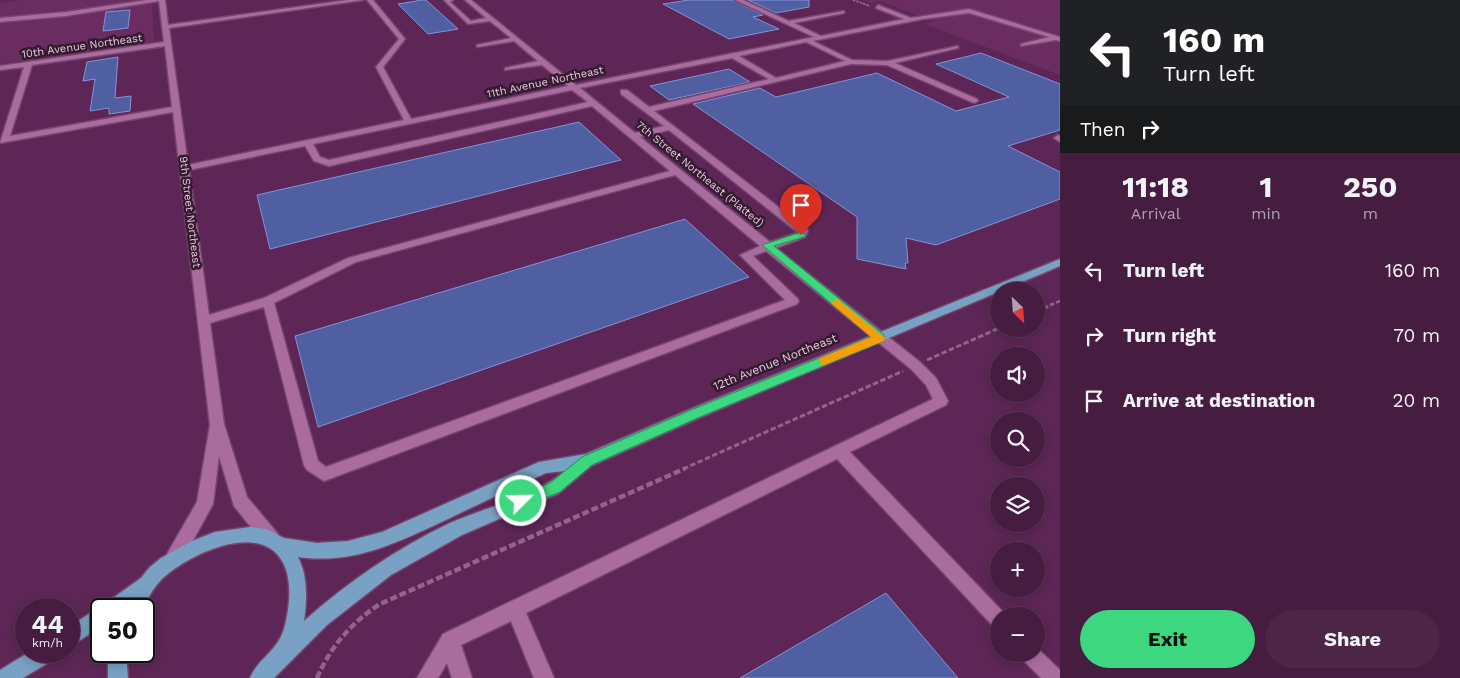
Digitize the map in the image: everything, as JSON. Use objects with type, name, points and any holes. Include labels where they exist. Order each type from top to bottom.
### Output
[{"type":"main road","name":"12th Avenue Northeast","points":[[270,670],[312,624],[347,595],[395,562],[455,529],[555,487],[587,461],[696,413],[1060,262]]},
{"type":"main road","name":"12th Avenue Northeast","points":[[154,576],[173,560],[202,545],[231,536],[255,535],[277,543],[317,550],[348,549],[367,545],[383,540],[544,467],[587,461]]},
{"type":"main road","points":[[270,670],[293,632],[298,594],[292,563],[277,543]]},
{"type":"main road","points":[[126,598],[154,576]]},
{"type":"main road","points":[[139,598],[154,576]]},
{"type":"main road","points":[[5,678],[29,663]]},
{"type":"main road","points":[[117,663],[118,678]]},
{"type":"street","points":[[0,20],[74,13],[160,0]]},
{"type":"street","name":"9th Street Northeast","points":[[160,0],[185,168],[217,424],[240,501],[277,543]]},
{"type":"street","points":[[165,27],[286,8],[356,0]]},
{"type":"street","points":[[370,0],[402,39],[379,67],[408,121]]},
{"type":"street","points":[[450,0],[446,1],[470,23],[492,20]]},
{"type":"street","name":"7th Street Northeast (Platted)","points":[[468,0],[595,103],[676,172],[915,365],[938,389],[941,401],[839,451]]},
{"type":"street","points":[[738,0],[819,37]]},
{"type":"street","points":[[878,7],[909,19]]},
{"type":"street","name":"11th Avenue Northeast","points":[[185,168],[909,19],[969,11],[1059,38]]},
{"type":"street","points":[[788,23],[842,12]]},
{"type":"street","points":[[1023,45],[1059,38]]},
{"type":"street","points":[[479,46],[517,39]]},
{"type":"street","points":[[806,40],[852,62]]},
{"type":"street","name":"10th Avenue Northeast","points":[[0,68],[166,44]]},
{"type":"street","points":[[648,110],[852,62],[888,63],[956,46]]},
{"type":"street","points":[[732,55],[775,80]]},
{"type":"street","points":[[507,69],[545,62]]},
{"type":"street","points":[[29,63],[2,139],[176,109]]},
{"type":"street","points":[[888,63],[974,101]]},
{"type":"street","points":[[268,301],[312,465],[324,474],[792,301],[745,255],[767,245],[801,235],[803,231],[624,92]]},
{"type":"street","points":[[308,143],[317,159],[329,163],[595,103]]},
{"type":"street","points":[[634,136],[670,127]]},
{"type":"street","points":[[203,320],[268,301],[352,260],[676,172]]},
{"type":"street","name":"9th Street Northeast","points":[[173,560],[205,504],[217,424]]},
{"type":"street","points":[[427,678],[450,641],[839,451],[990,610]]},
{"type":"street","points":[[515,609],[544,678]]},
{"type":"street","points":[[450,641],[462,678]]},
{"type":"street","points":[[1039,662],[1054,678]]},
{"type":"path","points":[[853,0],[878,7]]},
{"type":"path","points":[[1045,308],[1060,301]]},
{"type":"path","points":[[317,678],[337,641],[363,614],[380,604],[990,332]]},
{"type":"shaded area","points":[[22,0],[152,0],[154,42],[0,64],[0,3]]},
{"type":"shaded area","points":[[862,0],[1060,0],[1060,75],[924,24],[933,21],[879,1],[870,3]]},
{"type":"building","points":[[426,0],[458,29],[428,34],[398,4]]},
{"type":"building","points":[[689,0],[733,0],[763,15],[753,17],[779,29],[729,39],[663,4]]},
{"type":"building","points":[[748,0],[809,0],[809,7],[776,13]]},
{"type":"building","points":[[130,10],[128,28],[103,31],[106,12]]},
{"type":"building","points":[[981,53],[1060,84],[1060,130],[1008,146],[1060,172],[1060,199],[936,245],[906,238],[908,263],[905,263],[906,269],[857,259],[857,217],[693,104],[760,88],[776,97],[877,73],[956,111],[1009,97],[936,64]]},
{"type":"building","points":[[118,57],[115,98],[131,96],[130,111],[109,114],[109,108],[90,111],[95,79],[83,81],[87,62]]},
{"type":"building","points":[[729,69],[750,82],[669,100],[650,86]]},
{"type":"building","points":[[579,122],[621,160],[270,249],[257,195]]},
{"type":"building","points":[[685,219],[749,277],[318,427],[295,336]]},
{"type":"building","points":[[886,593],[958,678],[740,678]]},
{"type":"slow traffic","points":[[824,361],[880,338],[837,303]]},
{"type":"route","points":[[521,501],[555,487],[587,461],[696,413],[880,338],[767,245],[801,235]]}]
